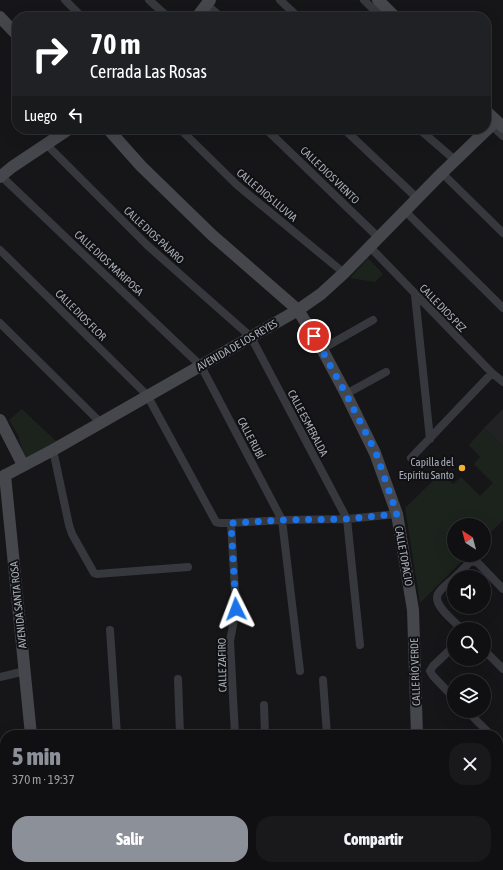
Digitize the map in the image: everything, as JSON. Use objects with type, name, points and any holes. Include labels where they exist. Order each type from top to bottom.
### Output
[{"type":"street","points":[[65,0],[77,12]]},
{"type":"street","points":[[149,0],[162,12]]},
{"type":"street","points":[[280,0],[293,12]]},
{"type":"street","points":[[364,0],[376,12]]},
{"type":"street","points":[[378,0],[390,12]]},
{"type":"street","points":[[201,12],[208,2],[217,12]]},
{"type":"street","points":[[0,18],[12,30]]},
{"type":"street","points":[[494,123],[503,136]]},
{"type":"street","points":[[0,176],[61,134]]},
{"type":"street","name":"CALLE TOPACIO","points":[[112,134],[141,166],[206,229],[298,310],[322,349],[376,453],[397,514],[413,610]]},
{"type":"street","name":"CALLE DIOS LLUVIA","points":[[185,134],[237,185],[344,273]]},
{"type":"street","name":"CALLE DIOS VIENTO","points":[[271,134],[379,238]]},
{"type":"street","points":[[349,134],[417,198]]},
{"type":"street","points":[[425,134],[455,160]]},
{"type":"street","name":"AVENIDA DE LOS REYES","points":[[2,477],[53,450],[147,395],[201,366],[298,310],[321,294],[344,273],[482,134]]},
{"type":"street","name":"CALLE DIOS PÁJARO","points":[[46,144],[147,245],[251,337]]},
{"type":"street","points":[[442,173],[503,233]]},
{"type":"street","name":"CALLE DIOS MARIPOSA","points":[[0,176],[201,366]]},
{"type":"street","points":[[405,211],[503,308]]},
{"type":"street","name":"CALLE DIOS PEZ","points":[[370,247],[415,295],[492,373],[503,382]]},
{"type":"street","name":"CALLE DIOS FLOR","points":[[0,250],[147,395]]},
{"type":"street","points":[[415,295],[430,439]]},
{"type":"street","points":[[322,349],[373,320]]},
{"type":"street","points":[[0,323],[100,422]]},
{"type":"street","name":"CALLE ESMERALDA","points":[[251,337],[347,519]]},
{"type":"street","name":"CALLE RUBÍ","points":[[201,366],[282,520]]},
{"type":"street","points":[[346,394],[386,372]]},
{"type":"street","points":[[411,458],[492,373]]},
{"type":"street","points":[[147,395],[216,522],[231,523],[282,520],[347,519],[397,514]]},
{"type":"street","points":[[0,420],[23,465]]},
{"type":"street","points":[[53,450],[69,525],[72,534],[94,573],[188,567]]},
{"type":"street","name":"AVENIDA SANTA ROSA","points":[[2,477],[31,730]]},
{"type":"street","points":[[347,519],[360,645]]},
{"type":"street","points":[[282,520],[300,671]]},
{"type":"street","name":"CALLE ZAFIRO","points":[[231,523],[236,609],[230,642],[235,730]]},
{"type":"street","points":[[462,570],[473,561],[484,570]]},
{"type":"street","points":[[491,577],[502,588]]},
{"type":"street","points":[[447,586],[438,594],[436,599],[439,606],[455,622]]},
{"type":"street","name":"CALLE RÍO VERDE","points":[[413,610],[417,730]]},
{"type":"street","points":[[110,630],[117,730]]},
{"type":"street","points":[[447,652],[432,666],[430,671],[447,691]]},
{"type":"street","points":[[491,657],[503,669]]},
{"type":"street","points":[[0,676],[25,671]]},
{"type":"street","points":[[178,679],[180,730]]},
{"type":"street","points":[[323,680],[327,730]]},
{"type":"street","points":[[264,706],[265,730]]},
{"type":"street","points":[[474,718],[486,730]]},
{"type":"shaded area","points":[[368,258],[383,274],[375,282],[350,278]]},
{"type":"shaded area","points":[[22,409],[58,443],[25,461],[18,435],[9,420]]},
{"type":"shaded area","points":[[503,409],[503,446],[484,428]]},
{"type":"shaded area","points":[[484,428],[503,446],[503,520],[491,532],[491,518],[447,518],[447,562],[461,562],[453,570],[447,570],[447,576],[420,603],[405,508],[442,472],[453,484],[461,477],[480,496],[493,483],[474,464],[480,457],[469,445]]},
{"type":"place","name":"Capilla del Espíritu Santo","points":[[462,468]]},
{"type":"route","points":[[236,609],[231,523],[282,520],[347,519],[397,514],[376,453],[314,336]]}]
